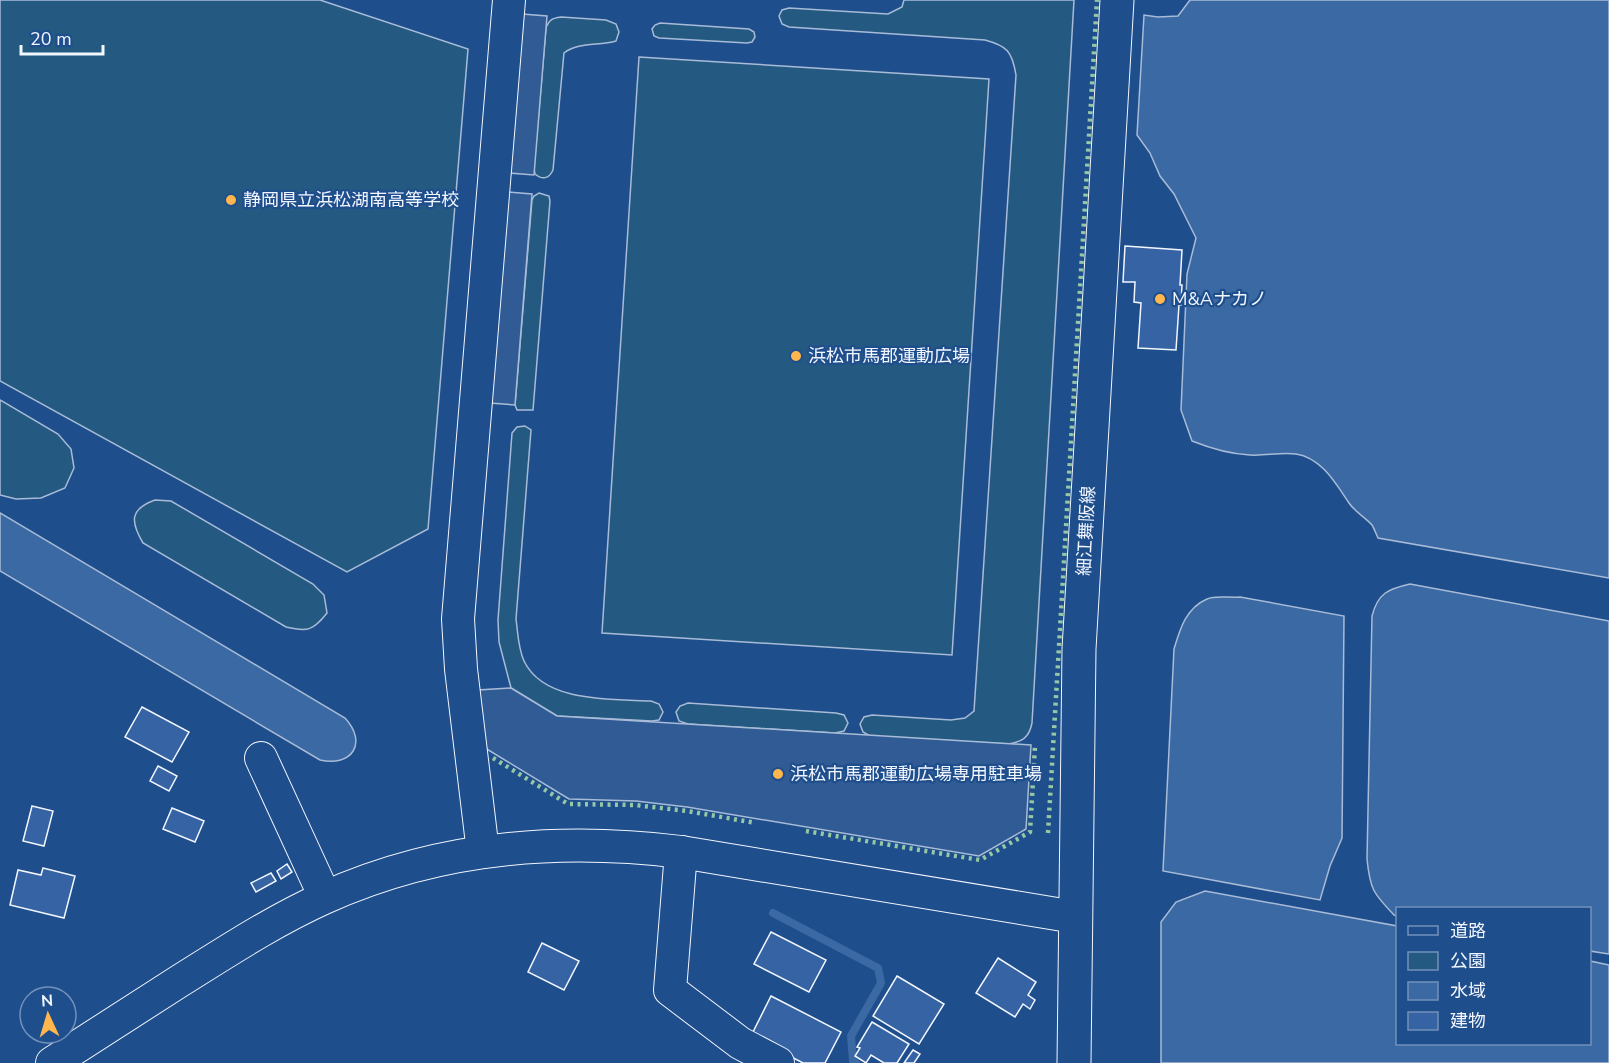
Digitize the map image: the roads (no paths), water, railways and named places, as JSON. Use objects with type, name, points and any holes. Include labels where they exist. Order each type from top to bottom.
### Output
[{"type":"main road","name":"細江舞阪線","points":[[1074,1063],[1079,649],[1118,0]]},
{"type":"street","points":[[483,852],[461,669],[458,619],[509,0]]},
{"type":"street","points":[[261,758],[325,897]]},
{"type":"street","points":[[52,1063],[230,949],[277,921],[325,897],[409,867],[483,852],[532,846],[582,844],[632,846],[681,852],[1075,917]]},
{"type":"street","points":[[681,852],[670,990],[740,1042],[778,1063]]},
{"type":"water","points":[[1190,0],[1609,0],[1609,578],[1378,538],[1372,525],[1351,506],[1321,466],[1305,456],[1285,453],[1235,454],[1192,441],[1181,410],[1187,274],[1196,238],[1174,194],[1160,176],[1150,153],[1137,135],[1144,15],[1178,16]]},
{"type":"water","points":[[0,513],[345,718],[355,736],[356,744],[353,751],[341,760],[320,760],[0,571]]},
{"type":"water","points":[[1410,584],[1609,621],[1609,954],[1591,951],[1591,907],[1396,907],[1396,916],[1377,896],[1370,877],[1367,859],[1372,616],[1381,597],[1396,588]]},
{"type":"water","points":[[1214,597],[1240,597],[1344,616],[1342,838],[1330,866],[1320,900],[1163,871],[1174,649],[1185,620],[1200,603]]},
{"type":"water","points":[[1205,891],[1396,926],[1396,1045],[1591,1045],[1591,961],[1609,965],[1609,1063],[1161,1063],[1161,922],[1176,902]]},
{"type":"waterway","points":[[773,913],[878,968],[881,983],[851,1036],[853,1061],[856,1063]]},
{"type":"place","name":"静岡県立浜松湖南高等学校","points":[[231,200]]},
{"type":"place","name":"M&Aナカノ","points":[[1160,299]]},
{"type":"place","name":"浜松市馬郡運動広場","points":[[796,356]]},
{"type":"place","name":"浜松市馬郡運動広場専用駐車場","points":[[778,774]]}]
